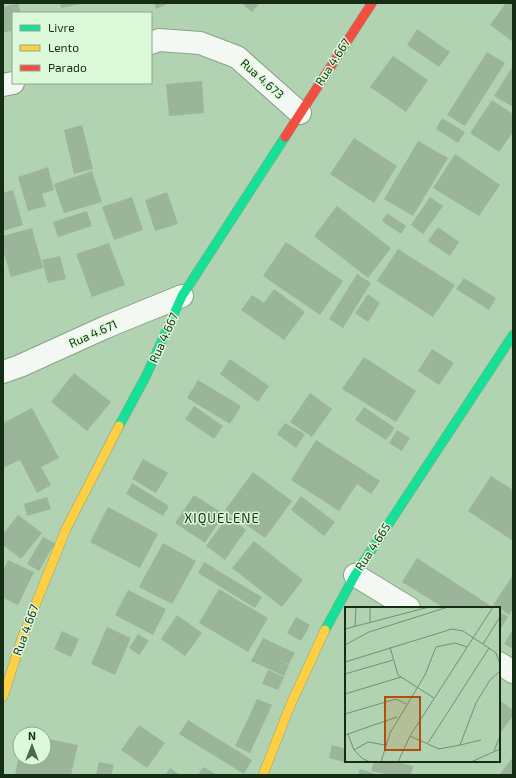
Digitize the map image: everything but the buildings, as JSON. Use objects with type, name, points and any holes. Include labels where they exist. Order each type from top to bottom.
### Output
[{"type":"street","name":"Rua 4.667","points":[[3,697],[22,638],[66,530],[91,479],[146,376],[182,296],[372,3]]},
{"type":"street","name":"Rua 4.673","points":[[152,43],[159,40],[200,42],[237,57],[300,113]]},
{"type":"street","name":"Rua 4.671","points":[[3,372],[182,296]]},
{"type":"street","name":"Rua 4.665","points":[[263,775],[290,706],[320,639],[355,575],[513,335]]},
{"type":"street","points":[[355,575],[407,607]]},
{"type":"street","points":[[500,664],[513,672]]},
{"type":"traffic: fast","points":[[119,426],[146,376],[182,296],[285,137]]},
{"type":"traffic: fast","points":[[325,630],[355,575],[513,335]]},
{"type":"traffic: slow","points":[[3,697],[22,638],[66,529],[119,426]]},
{"type":"traffic: slow","points":[[263,775],[290,706],[325,630]]},
{"type":"traffic: jam","points":[[285,137],[372,3]]},
{"type":"district","name":"XIQUELENE","points":[[222,518]]}]
